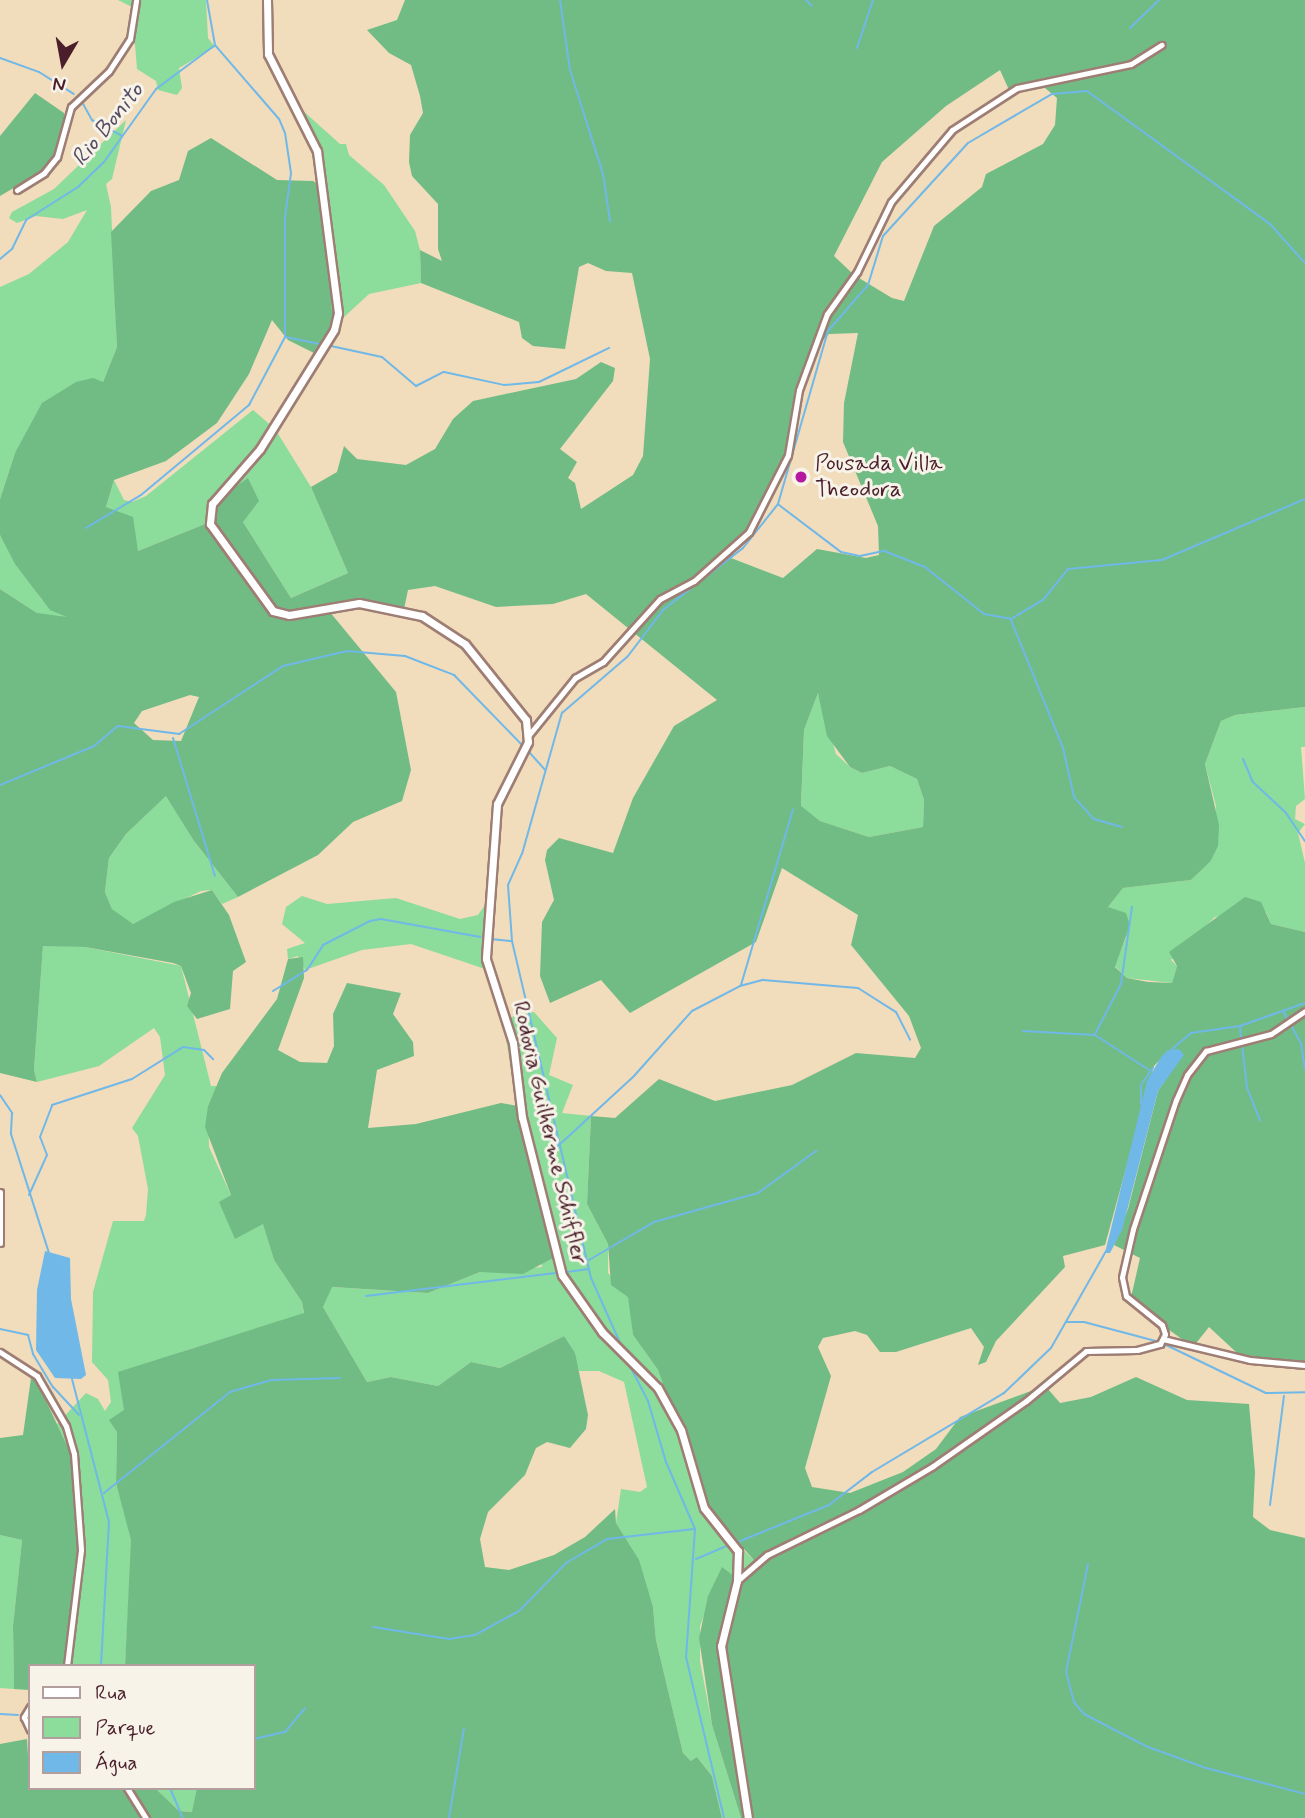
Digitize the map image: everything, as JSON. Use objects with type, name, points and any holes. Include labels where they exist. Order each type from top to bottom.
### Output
[{"type":"street","points":[[17,190],[44,173],[57,157],[71,107],[109,71],[130,40],[136,0]]},
{"type":"street","points":[[267,0],[268,54],[317,151],[338,313],[334,330],[260,449],[212,504],[210,524],[262,602],[281,615],[370,604],[422,616],[446,629],[492,673],[522,714],[528,736]]},
{"type":"street","points":[[528,736],[575,678],[603,662],[660,598],[694,581],[749,532],[788,456],[799,390],[827,314],[857,272],[891,202],[952,130],[1017,88],[1131,64],[1162,44]]},
{"type":"street","name":"Rodovia Guilherme Schiffler","points":[[528,736],[497,804],[485,946],[513,1042],[522,1117],[562,1275],[601,1332],[658,1388],[681,1430],[704,1508],[738,1551],[737,1581],[721,1646],[748,1818]]},
{"type":"street","points":[[1163,1339],[1162,1325],[1126,1296],[1122,1277],[1133,1229],[1176,1100],[1187,1075],[1206,1051],[1271,1034],[1305,1011]]},
{"type":"street","points":[[0,1192],[0,1242]]},
{"type":"street","points":[[737,1581],[767,1555],[859,1510],[933,1466],[1026,1401],[1086,1351],[1145,1349],[1163,1339],[1250,1360],[1305,1365]]},
{"type":"street","points":[[0,1352],[37,1376],[66,1426],[74,1454],[80,1550],[67,1664]]},
{"type":"street","points":[[128,1790],[146,1818]]},
{"type":"green space","points":[[118,0],[206,0],[208,38],[215,47],[179,68],[182,88],[177,95],[158,90],[156,81],[137,69],[132,7]]},
{"type":"green space","points":[[405,0],[1305,0],[1305,707],[1235,715],[1221,721],[1205,764],[1219,825],[1218,846],[1210,862],[1191,880],[1123,888],[1108,907],[1126,913],[1130,925],[1115,967],[1127,978],[1148,982],[1172,983],[1177,966],[1169,952],[1245,897],[1261,902],[1271,924],[1305,932],[1305,1367],[1271,1358],[1249,1364],[1209,1327],[1193,1347],[1130,1302],[1140,1258],[1114,1245],[1128,1209],[1158,1091],[1166,1079],[1169,1050],[1154,1066],[1105,1245],[1063,1256],[1065,1267],[996,1341],[986,1362],[978,1365],[984,1347],[971,1328],[896,1352],[880,1352],[867,1335],[855,1331],[823,1338],[818,1347],[831,1376],[805,1468],[812,1487],[850,1493],[903,1472],[936,1449],[960,1417],[1039,1388],[1048,1389],[1060,1403],[1091,1397],[1136,1377],[1187,1400],[1249,1404],[1255,1472],[1253,1517],[1270,1530],[1305,1538],[1305,1818],[741,1818],[712,1725],[699,1638],[708,1596],[722,1567],[739,1580],[758,1565],[712,1512],[658,1370],[633,1335],[628,1297],[611,1285],[608,1244],[587,1204],[591,1116],[615,1118],[659,1079],[715,1101],[792,1085],[856,1053],[915,1058],[921,1048],[909,1016],[851,945],[858,915],[782,868],[756,942],[630,1013],[601,980],[550,1003],[540,976],[542,922],[554,900],[545,860],[547,850],[559,838],[613,853],[633,798],[674,726],[717,700],[586,594],[553,604],[496,607],[435,586],[408,590],[403,614],[360,606],[329,611],[396,692],[411,770],[402,801],[353,822],[318,855],[238,897],[194,841],[166,796],[126,834],[109,858],[105,892],[112,909],[133,924],[174,902],[212,890],[229,915],[246,962],[233,971],[230,1009],[197,1019],[187,1006],[191,993],[181,966],[173,963],[85,947],[43,946],[34,1070],[37,1082],[0,1073],[0,589],[37,613],[67,617],[50,610],[15,564],[0,535],[0,499],[15,453],[42,403],[76,382],[93,378],[103,382],[117,347],[111,232],[151,191],[179,180],[188,151],[211,138],[277,180],[313,181],[324,188],[332,311],[343,318],[318,355],[288,340],[272,320],[249,374],[217,423],[166,461],[114,480],[106,507],[133,517],[138,551],[205,524],[209,505],[248,478],[259,501],[243,522],[291,598],[348,573],[311,487],[337,472],[344,446],[357,459],[406,465],[435,449],[453,419],[473,401],[576,379],[601,362],[615,368],[613,381],[560,449],[577,462],[568,478],[575,483],[581,509],[633,475],[643,456],[650,359],[632,273],[606,271],[588,263],[579,267],[565,349],[533,346],[522,338],[519,322],[421,283],[420,250],[442,261],[438,249],[438,204],[412,176],[409,162],[410,135],[423,113],[420,96],[411,65],[389,53],[367,30],[397,20]],"holes":[[[1000,70],[1010,92],[1045,88],[1057,98],[1055,125],[1043,144],[986,174],[982,187],[934,226],[904,301],[892,298],[854,275],[834,256],[882,162],[946,106]],[[858,333],[844,403],[843,442],[878,526],[879,555],[866,558],[817,549],[783,578],[731,558],[788,447],[797,388],[810,353],[829,334]],[[818,693],[827,736],[850,767],[862,773],[890,766],[917,779],[924,800],[923,827],[869,837],[820,821],[801,806],[804,730]],[[190,695],[199,697],[181,741],[153,740],[134,723],[142,711]]]},
{"type":"green space","points":[[35,93],[64,113],[64,151],[39,173],[0,196],[0,136]]},
{"type":"green space","points":[[302,110],[340,144],[346,144],[349,155],[384,185],[415,231],[420,250],[421,283],[369,294],[343,318],[332,311],[321,168]]},
{"type":"green space","points":[[126,120],[112,179],[106,184],[111,207],[117,347],[103,382],[15,453],[0,499],[0,287],[29,274],[68,242],[87,210],[63,219],[36,216],[17,223],[9,218],[12,212],[54,189]]},
{"type":"green space","points":[[253,410],[275,429],[311,487],[348,573],[291,598],[243,522],[209,505],[205,524],[138,551],[125,515],[106,507],[114,480],[124,500],[132,502],[146,496]]},
{"type":"green space","points":[[0,535],[42,600],[68,617],[51,618],[37,613],[0,589]]},
{"type":"green space","points":[[818,693],[836,754],[850,767],[862,773],[890,766],[917,779],[924,800],[923,827],[869,837],[820,821],[801,807],[804,730]]},
{"type":"green space","points":[[1305,707],[1305,747],[1301,747],[1305,799],[1296,806],[1295,819],[1305,824],[1298,833],[1305,863],[1305,932],[1271,924],[1266,912],[1215,917],[1171,960],[1177,966],[1172,983],[1127,978],[1115,966],[1126,937],[1108,907],[1123,888],[1191,880],[1210,862],[1216,806],[1205,764],[1221,721],[1235,715]]},
{"type":"green space","points":[[167,795],[194,841],[238,897],[222,904],[212,890],[201,891],[133,924],[112,909],[105,892],[109,858],[126,834]]},
{"type":"green space","points":[[302,896],[327,904],[396,898],[460,919],[478,915],[485,905],[483,948],[488,970],[411,944],[362,950],[305,970],[298,956],[288,959],[287,949],[305,943],[282,924],[286,907]]},
{"type":"green space","points":[[43,945],[85,947],[181,966],[211,1086],[217,1086],[208,1106],[209,1147],[231,1195],[219,1203],[263,1223],[274,1260],[302,1302],[304,1314],[181,1352],[124,1411],[117,1432],[116,1483],[132,1540],[125,1664],[67,1664],[71,1454],[57,1424],[86,1393],[98,1399],[105,1411],[111,1402],[108,1380],[92,1362],[93,1292],[113,1221],[144,1221],[146,1215],[148,1189],[138,1136],[132,1128],[165,1075],[160,1037],[154,1028],[99,1066],[37,1082],[34,1070]]},
{"type":"green space","points":[[303,957],[304,978],[278,1050],[300,1062],[327,1063],[334,1046],[333,1014],[347,983],[401,993],[393,1014],[413,1042],[414,1056],[377,1070],[368,1128],[416,1124],[501,1103],[518,1106],[555,1257],[523,1274],[480,1272],[428,1293],[332,1287],[323,1307],[367,1382],[391,1377],[438,1386],[471,1362],[500,1368],[564,1336],[575,1353],[588,1415],[586,1429],[570,1448],[547,1442],[536,1448],[525,1475],[488,1512],[480,1539],[485,1567],[509,1570],[554,1555],[585,1537],[615,1509],[616,1523],[639,1560],[653,1607],[656,1640],[683,1753],[691,1761],[697,1757],[712,1776],[722,1818],[0,1818],[0,1744],[27,1739],[28,1790],[157,1790],[179,1811],[192,1812],[197,1790],[256,1790],[256,1664],[125,1664],[131,1540],[116,1483],[117,1432],[109,1420],[124,1410],[118,1372],[304,1313],[302,1302],[274,1260],[263,1224],[235,1239],[219,1202],[231,1195],[205,1127],[208,1106],[222,1073],[277,999],[288,959]]},
{"type":"green space","points":[[534,1012],[557,1038],[549,1075],[573,1085],[562,1113],[591,1116],[587,1204],[608,1244],[608,1273],[629,1297],[633,1335],[658,1370],[734,1540],[758,1565],[739,1580],[722,1568],[700,1626],[700,1661],[712,1725],[741,1818],[722,1818],[712,1776],[698,1758],[691,1761],[683,1753],[656,1640],[653,1607],[633,1551],[616,1523],[621,1489],[640,1492],[647,1487],[624,1382],[599,1371],[579,1371],[564,1336],[500,1368],[471,1362],[438,1386],[391,1377],[367,1382],[323,1307],[331,1287],[428,1293],[480,1272],[542,1267],[503,1019]]},
{"type":"green space","points":[[32,1371],[71,1454],[80,1531],[68,1660],[65,1664],[28,1664],[28,1690],[14,1689],[13,1626],[22,1540],[0,1535],[0,1438],[23,1435]]},
{"type":"green space","points":[[0,1535],[22,1540],[13,1626],[14,1689],[0,1688]]},
{"type":"green space","points":[[157,1790],[197,1790],[197,1803],[192,1812],[179,1811]]},
{"type":"water","points":[[1179,1049],[1184,1055],[1158,1091],[1122,1230],[1110,1253],[1105,1253],[1147,1081],[1168,1050]]},
{"type":"water","points":[[45,1251],[70,1258],[71,1299],[86,1375],[81,1379],[55,1378],[36,1350],[37,1290]]},
{"type":"waterway","points":[[86,528],[141,495],[249,405],[285,337],[285,217],[291,173],[285,133],[279,119],[215,45],[207,0]]},
{"type":"waterway","points":[[560,0],[570,70],[603,174],[610,221]]},
{"type":"waterway","points":[[806,0],[812,6]]},
{"type":"waterway","points":[[857,48],[873,0]]},
{"type":"waterway","points":[[1130,28],[1159,0]]},
{"type":"waterway","name":"Rio Bonito","points":[[0,259],[12,249],[26,220],[78,187],[104,162],[156,89],[214,46]]},
{"type":"waterway","points":[[0,58],[39,72],[74,94]]},
{"type":"waterway","points":[[621,1345],[591,1278],[512,941],[508,885],[522,854],[562,713],[628,656],[663,610],[743,548],[778,504],[828,331],[868,285],[883,236],[968,143],[1052,94],[1087,91],[1270,224],[1305,263]]},
{"type":"waterway","points":[[82,102],[92,120],[122,136]]},
{"type":"waterway","points":[[286,337],[319,344]]},
{"type":"waterway","points":[[331,346],[382,357],[416,386],[444,372],[504,385],[539,382],[609,348]]},
{"type":"waterway","points":[[779,505],[841,552],[860,556],[884,551],[925,567],[984,614],[1011,619],[1043,600],[1068,569],[1162,560],[1305,499]]},
{"type":"waterway","points":[[1011,620],[1063,748],[1074,797],[1094,819],[1122,827]]},
{"type":"waterway","points":[[0,785],[94,746],[118,726],[179,734],[283,666],[347,651],[405,656],[454,675],[521,744]]},
{"type":"waterway","points":[[173,738],[215,876]]},
{"type":"waterway","points":[[529,752],[545,770]]},
{"type":"waterway","points":[[1243,759],[1253,782],[1286,813],[1305,841]]},
{"type":"waterway","points":[[741,985],[793,810]]},
{"type":"waterway","points":[[1095,1034],[1121,984],[1132,907]]},
{"type":"waterway","points":[[273,991],[307,970],[323,945],[370,921],[381,919],[480,937]]},
{"type":"waterway","points":[[491,939],[511,941]]},
{"type":"waterway","points":[[558,1146],[634,1076],[692,1011],[740,986],[763,980],[858,988],[896,1012],[910,1040]]},
{"type":"waterway","points":[[1172,1049],[1191,1033],[1240,1026],[1305,1003]]},
{"type":"waterway","points":[[1283,1011],[1301,1044],[1305,1070]]},
{"type":"waterway","points":[[1240,1027],[1241,1039]]},
{"type":"waterway","points":[[1023,1031],[1095,1035],[1149,1070]]},
{"type":"waterway","points":[[1242,1044],[1247,1088],[1260,1120]]},
{"type":"waterway","points":[[29,1195],[47,1155],[40,1137],[52,1105],[132,1079],[183,1047],[204,1050],[213,1059]]},
{"type":"waterway","points":[[1141,1104],[1141,1085],[1153,1068]]},
{"type":"waterway","points":[[0,1095],[12,1113],[11,1134],[49,1253]]},
{"type":"waterway","points":[[589,1260],[654,1222],[758,1193],[816,1151]]},
{"type":"waterway","points":[[740,1541],[829,1505],[872,1472],[1004,1393],[1051,1348],[1106,1251]]},
{"type":"waterway","points":[[567,1272],[589,1269]]},
{"type":"waterway","points":[[366,1296],[556,1273]]},
{"type":"waterway","points":[[1066,1322],[1084,1322],[1159,1342]]},
{"type":"waterway","points":[[0,1329],[28,1335],[33,1354],[53,1387],[79,1415]]},
{"type":"waterway","points":[[1164,1344],[1266,1393],[1305,1392]]},
{"type":"waterway","points":[[629,1364],[648,1401],[666,1462],[695,1529],[686,1657],[724,1818]]},
{"type":"waterway","points":[[104,1493],[230,1392],[271,1380],[340,1378]]},
{"type":"waterway","points":[[72,1379],[109,1522],[101,1664]]},
{"type":"waterway","points":[[1270,1505],[1284,1396]]},
{"type":"waterway","points":[[373,1627],[449,1639],[475,1635],[519,1611],[566,1563],[607,1539],[694,1529]]},
{"type":"waterway","points":[[696,1559],[729,1545]]},
{"type":"waterway","points":[[1088,1564],[1066,1672],[1074,1702],[1084,1714],[1148,1747],[1206,1768],[1305,1794]]},
{"type":"waterway","points":[[256,1739],[285,1732],[305,1708]]},
{"type":"waterway","points":[[0,1714],[18,1715]]},
{"type":"waterway","points":[[449,1818],[464,1728]]},
{"type":"waterway","points":[[171,1790],[183,1818]]},
{"type":"place","name":"Pousada Villa Theodora","points":[[801,477]]}]
